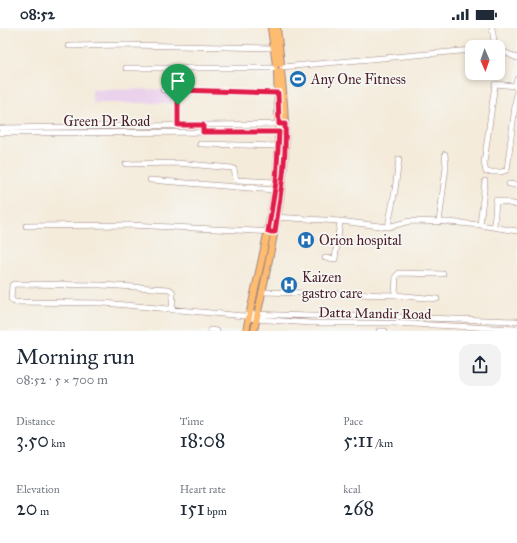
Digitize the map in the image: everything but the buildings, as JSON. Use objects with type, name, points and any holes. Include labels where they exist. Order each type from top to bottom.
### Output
[{"type":"main road","points":[[271,28],[273,48],[279,68],[278,93],[282,124]]},
{"type":"main road","points":[[246,331],[247,316],[282,182],[282,124],[277,28]]},
{"type":"main road","points":[[254,331],[275,232],[274,190],[276,182],[278,146],[282,132]]},
{"type":"street","points":[[492,28],[494,40]]},
{"type":"street","points":[[69,46],[129,45],[273,48]]},
{"type":"street","points":[[126,68],[279,68],[465,51]]},
{"type":"street","points":[[505,53],[517,58]]},
{"type":"street","points":[[515,86],[495,84],[484,163],[486,172],[501,172],[506,170],[517,90],[515,86],[517,79]]},
{"type":"street","points":[[163,90],[278,93]]},
{"type":"street","points":[[178,90],[178,125]]},
{"type":"street","points":[[268,124],[268,132]]},
{"type":"street","name":"Green Dr Road","points":[[0,128],[282,124]]},
{"type":"street","points":[[203,125],[203,132]]},
{"type":"street","points":[[83,127],[83,133]]},
{"type":"street","name":"Green Dr Road","points":[[0,133],[282,132]]},
{"type":"street","points":[[200,144],[278,146]]},
{"type":"street","points":[[439,222],[446,167],[445,154]]},
{"type":"street","points":[[388,227],[399,159]]},
{"type":"street","points":[[126,164],[177,163],[232,168],[234,169],[236,180],[276,182]]},
{"type":"street","points":[[150,180],[274,190]]},
{"type":"street","points":[[480,225],[484,181]]},
{"type":"street","points":[[509,184],[517,185]]},
{"type":"street","points":[[494,227],[496,200],[517,205]]},
{"type":"street","points":[[274,217],[340,221],[388,227],[410,221],[439,222],[480,225],[517,231]]},
{"type":"street","points":[[325,258],[335,259],[340,221]]},
{"type":"street","points":[[26,226],[130,225],[275,232]]},
{"type":"street","points":[[395,295],[396,276],[399,273],[443,274]]},
{"type":"street","name":"Datta Mandir Road","points":[[172,310],[173,293],[169,290],[101,285],[12,285],[12,299],[14,302],[104,304],[310,323],[392,324],[465,329],[517,329]]},
{"type":"street","points":[[262,292],[395,295],[437,299]]},
{"type":"street","name":"Datta Mandir Road","points":[[257,317],[364,316],[517,321]]},
{"type":"street","points":[[465,320],[465,329]]},
{"type":"street","points":[[210,330],[217,331]]},
{"type":"street","points":[[379,331],[385,331]]},
{"type":"shaded area","points":[[176,89],[176,103],[93,103],[92,90]]},
{"type":"place","name":"Any One Fitness","points":[[298,79]]},
{"type":"place","name":"Orion hospital","points":[[306,240]]},
{"type":"place","name":"Kaizen gastro care","points":[[289,285]]},
{"type":"route","points":[[178,90],[278,93],[279,124],[285,124],[285,153],[275,232],[268,232],[276,182],[279,132],[203,132],[203,125],[178,125],[178,105],[178,90]]}]
